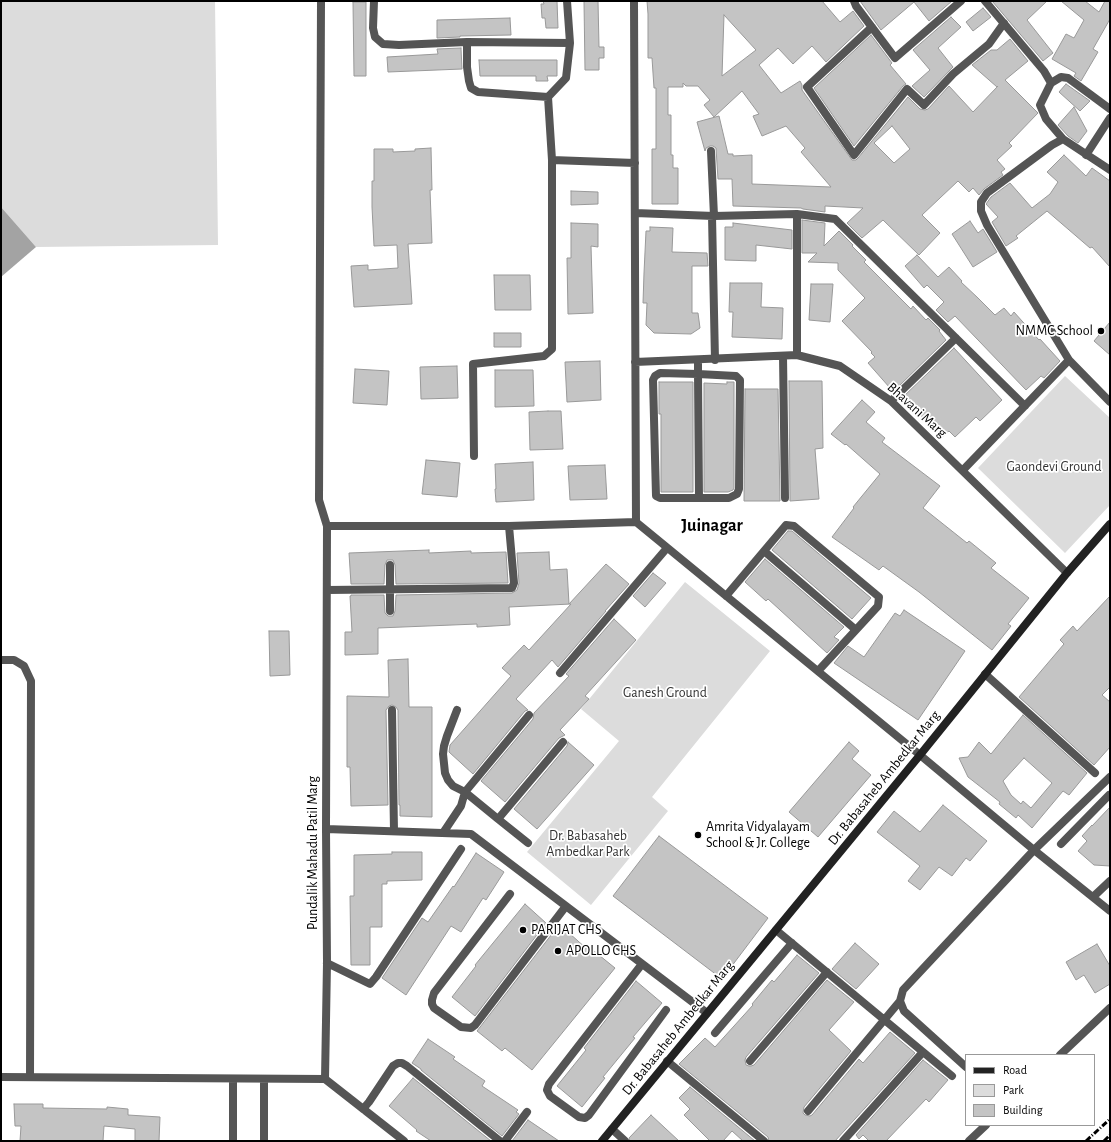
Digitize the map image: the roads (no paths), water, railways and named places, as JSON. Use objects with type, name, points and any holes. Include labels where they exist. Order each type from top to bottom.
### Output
[{"type":"main road","name":"Dr. Babasaheb Ambedkar Marg","points":[[602,1141],[920,755],[1067,573],[1110,524]]},
{"type":"street","name":"Pundalik Mahadu Patil Marg","points":[[321,1],[319,500],[327,526],[327,963],[325,1079]]},
{"type":"street","points":[[374,1],[373,28],[375,37],[383,44],[399,45],[467,42],[570,43]]},
{"type":"street","points":[[474,456],[473,364],[544,356],[552,349],[552,160],[548,97],[566,78],[570,43],[567,1]]},
{"type":"street","points":[[634,1],[636,522]]},
{"type":"street","points":[[854,1],[856,6],[895,58],[961,1]]},
{"type":"street","points":[[985,1],[1044,71],[1051,83]]},
{"type":"street","points":[[872,27],[807,87],[854,155],[907,89],[924,105],[953,74],[989,44],[1004,23]]},
{"type":"street","points":[[467,42],[467,67],[471,88],[478,92],[548,97]]},
{"type":"street","points":[[1110,109],[1068,78],[1061,77],[1051,83],[1040,105],[1046,119],[1063,139],[1110,170]]},
{"type":"street","points":[[1086,155],[1110,118]]},
{"type":"street","points":[[1063,139],[1052,145],[987,192],[981,202],[981,211],[987,225],[1069,360],[1110,402]]},
{"type":"street","points":[[711,151],[715,360]]},
{"type":"street","points":[[552,160],[635,163]]},
{"type":"street","points":[[635,213],[713,216],[797,214],[835,219],[1025,406]]},
{"type":"street","points":[[797,214],[798,355]]},
{"type":"street","points":[[891,401],[956,338]]},
{"type":"street","name":"Bhavani Marg","points":[[636,362],[715,360],[798,355],[840,366],[891,401],[1067,573]]},
{"type":"street","points":[[783,356],[785,498]]},
{"type":"street","points":[[698,360],[699,498]]},
{"type":"street","points":[[963,470],[1069,360]]},
{"type":"street","points":[[660,373],[736,376],[740,380],[740,489],[737,494],[729,498],[699,498],[660,498],[656,496],[653,380],[655,376],[660,373]]},
{"type":"street","points":[[327,526],[509,526],[636,522],[1110,911]]},
{"type":"street","points":[[726,596],[786,525],[794,526],[879,597],[878,606],[818,671]]},
{"type":"street","points":[[327,590],[512,588],[514,583],[509,526]]},
{"type":"street","points":[[560,673],[667,548]]},
{"type":"street","points":[[764,551],[856,630]]},
{"type":"street","points":[[390,565],[390,611]]},
{"type":"street","points":[[1,660],[14,660],[24,666],[31,681],[30,1077]]},
{"type":"street","points":[[985,674],[1095,773]]},
{"type":"street","points":[[392,710],[394,831]]},
{"type":"street","points":[[457,710],[444,746],[443,754],[445,773],[448,780],[453,786],[465,792],[528,843]]},
{"type":"street","points":[[443,833],[461,806],[465,792],[529,715]]},
{"type":"street","points":[[498,819],[562,742]]},
{"type":"street","points":[[808,1111],[900,1001],[903,990],[1034,850],[1109,779]]},
{"type":"street","points":[[1060,844],[1109,796],[1100,787]]},
{"type":"street","points":[[326,829],[471,834],[707,1013]]},
{"type":"street","points":[[327,963],[370,984],[461,849]]},
{"type":"street","points":[[1093,897],[1110,881]]},
{"type":"street","points":[[510,894],[434,993],[432,1004],[434,1008],[461,1027],[471,1028],[475,1025],[566,906]]},
{"type":"street","points":[[776,930],[952,1076]]},
{"type":"street","points":[[715,1033],[792,943]]},
{"type":"street","points":[[642,964],[549,1084],[548,1090],[550,1096],[579,1117],[585,1118],[666,1010]]},
{"type":"street","points":[[750,1061],[827,972]]},
{"type":"street","points":[[900,1001],[904,1010],[965,1066]]},
{"type":"street","points":[[1061,1054],[1110,1008]]},
{"type":"street","points":[[843,1141],[923,1052]]},
{"type":"street","points":[[363,1109],[392,1066],[402,1062],[500,1141]]},
{"type":"street","points":[[667,1062],[764,1141]]},
{"type":"street","points":[[1,1077],[325,1079],[404,1141]]},
{"type":"street","points":[[233,1078],[233,1141]]},
{"type":"street","points":[[264,1079],[264,1141]]},
{"type":"street","points":[[505,1141],[528,1112]]},
{"type":"street","points":[[969,1141],[985,1126]]},
{"type":"street","points":[[612,1130],[625,1141]]},
{"type":"railway","points":[[1086,1141],[1110,1119]]},
{"type":"railway","points":[[1104,1141],[1110,1135]]},
{"type":"place","name":"NMMC School","points":[[1101,331]]},
{"type":"place","name":"Amrita Vidyalayam School & Jr. College","points":[[698,835]]},
{"type":"place","name":"PARIJAT CHS","points":[[523,930]]},
{"type":"place","name":"APOLLO CHS","points":[[558,951]]},
{"type":"district","name":"Juinagar","points":[[712,526]]},
{"type":"park label","name":"Gaondevi Ground","points":[[1054,467]]},
{"type":"park label","name":"Ganesh Ground","points":[[665,693]]},
{"type":"park label","name":"Dr. Babasaheb Ambedkar Park","points":[[588,844]]}]
